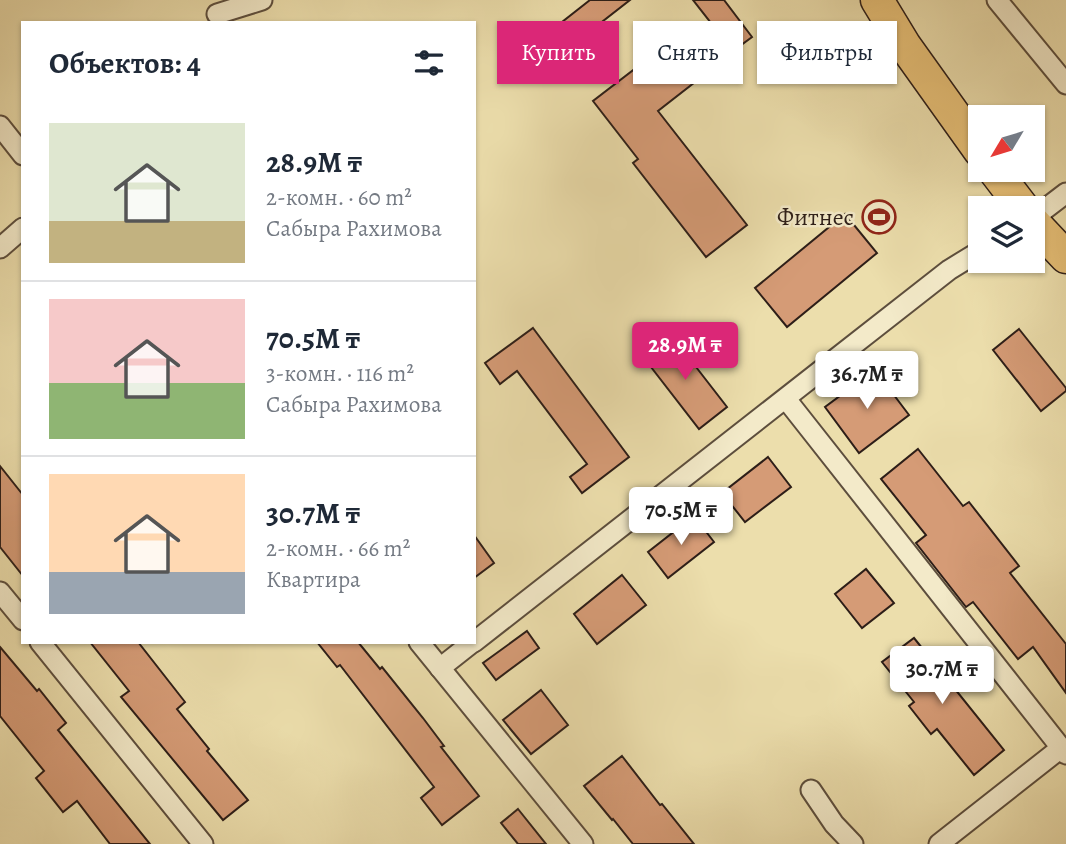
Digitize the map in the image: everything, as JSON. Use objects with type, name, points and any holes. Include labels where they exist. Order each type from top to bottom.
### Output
[{"type":"main road","points":[[877,0],[905,46],[968,134]]},
{"type":"main road","points":[[1003,182],[1014,196]]},
{"type":"main road","points":[[1045,234],[1066,257]]},
{"type":"street","points":[[217,14],[262,0]]},
{"type":"street","points":[[997,0],[1066,85]]},
{"type":"street","points":[[0,126],[21,152]]},
{"type":"street","points":[[1045,210],[1066,193]]},
{"type":"street","points":[[0,248],[21,230]]},
{"type":"street","points":[[476,640],[949,270],[968,258]]},
{"type":"street","points":[[786,399],[1063,751],[939,844]]},
{"type":"street","points":[[0,592],[21,618]]},
{"type":"street","points":[[42,644],[203,844]]},
{"type":"street","points":[[421,644],[583,844]]},
{"type":"street","points":[[440,668],[471,644]]},
{"type":"street","points":[[811,790],[834,824],[853,844]]},
{"type":"building","points":[[590,0],[630,0],[603,21],[563,21]]},
{"type":"building","points":[[693,0],[724,0],[740,21],[709,21]]},
{"type":"building","points":[[743,25],[752,37],[743,44]]},
{"type":"building","points":[[633,70],[633,84],[692,84],[658,111],[747,225],[706,257],[633,163],[638,159],[593,101],[615,84],[619,84],[619,81]]},
{"type":"building","points":[[845,214],[877,253],[787,327],[755,288]]},
{"type":"building","points":[[533,328],[629,457],[582,493],[570,477],[587,464],[517,371],[500,384],[485,363]]},
{"type":"building","points":[[1019,329],[1066,388],[1066,391],[1041,411],[993,350]]},
{"type":"building","points":[[672,336],[727,407],[699,429],[644,358]]},
{"type":"building","points":[[875,370],[909,415],[859,453],[825,407]]},
{"type":"building","points":[[918,449],[963,506],[969,502],[1019,566],[1010,573],[1066,644],[1066,693],[1033,647],[1018,659],[973,602],[966,607],[916,543],[926,535],[881,479]]},
{"type":"building","points":[[768,457],[791,487],[745,522],[722,493]]},
{"type":"building","points":[[0,466],[21,492],[21,573],[0,547]]},
{"type":"building","points":[[694,516],[714,542],[668,578],[648,552]]},
{"type":"building","points":[[476,538],[494,563],[476,576]]},
{"type":"building","points":[[866,569],[894,603],[862,628],[835,594]]},
{"type":"building","points":[[622,575],[646,605],[597,644],[574,614]]},
{"type":"building","points":[[527,631],[539,648],[496,680],[483,663]]},
{"type":"building","points":[[914,638],[1004,750],[974,775],[937,729],[931,734],[909,706],[914,702],[882,662]]},
{"type":"building","points":[[92,644],[140,644],[185,702],[177,709],[209,749],[207,751],[248,800],[223,820],[121,697],[129,691]]},
{"type":"building","points":[[319,644],[360,644],[423,718],[444,746],[441,747],[479,796],[442,825],[421,798],[434,787],[340,665],[337,667]]},
{"type":"building","points":[[0,647],[66,723],[58,730],[150,844],[110,844],[77,801],[63,812],[36,778],[44,771],[0,716]]},
{"type":"building","points":[[541,690],[568,725],[531,754],[503,720]]},
{"type":"building","points":[[622,756],[694,844],[633,844],[584,786]]},
{"type":"building","points":[[518,809],[546,844],[518,844],[501,823]]},
{"type":"place","name":"Фитнес","points":[[879,217]]}]
